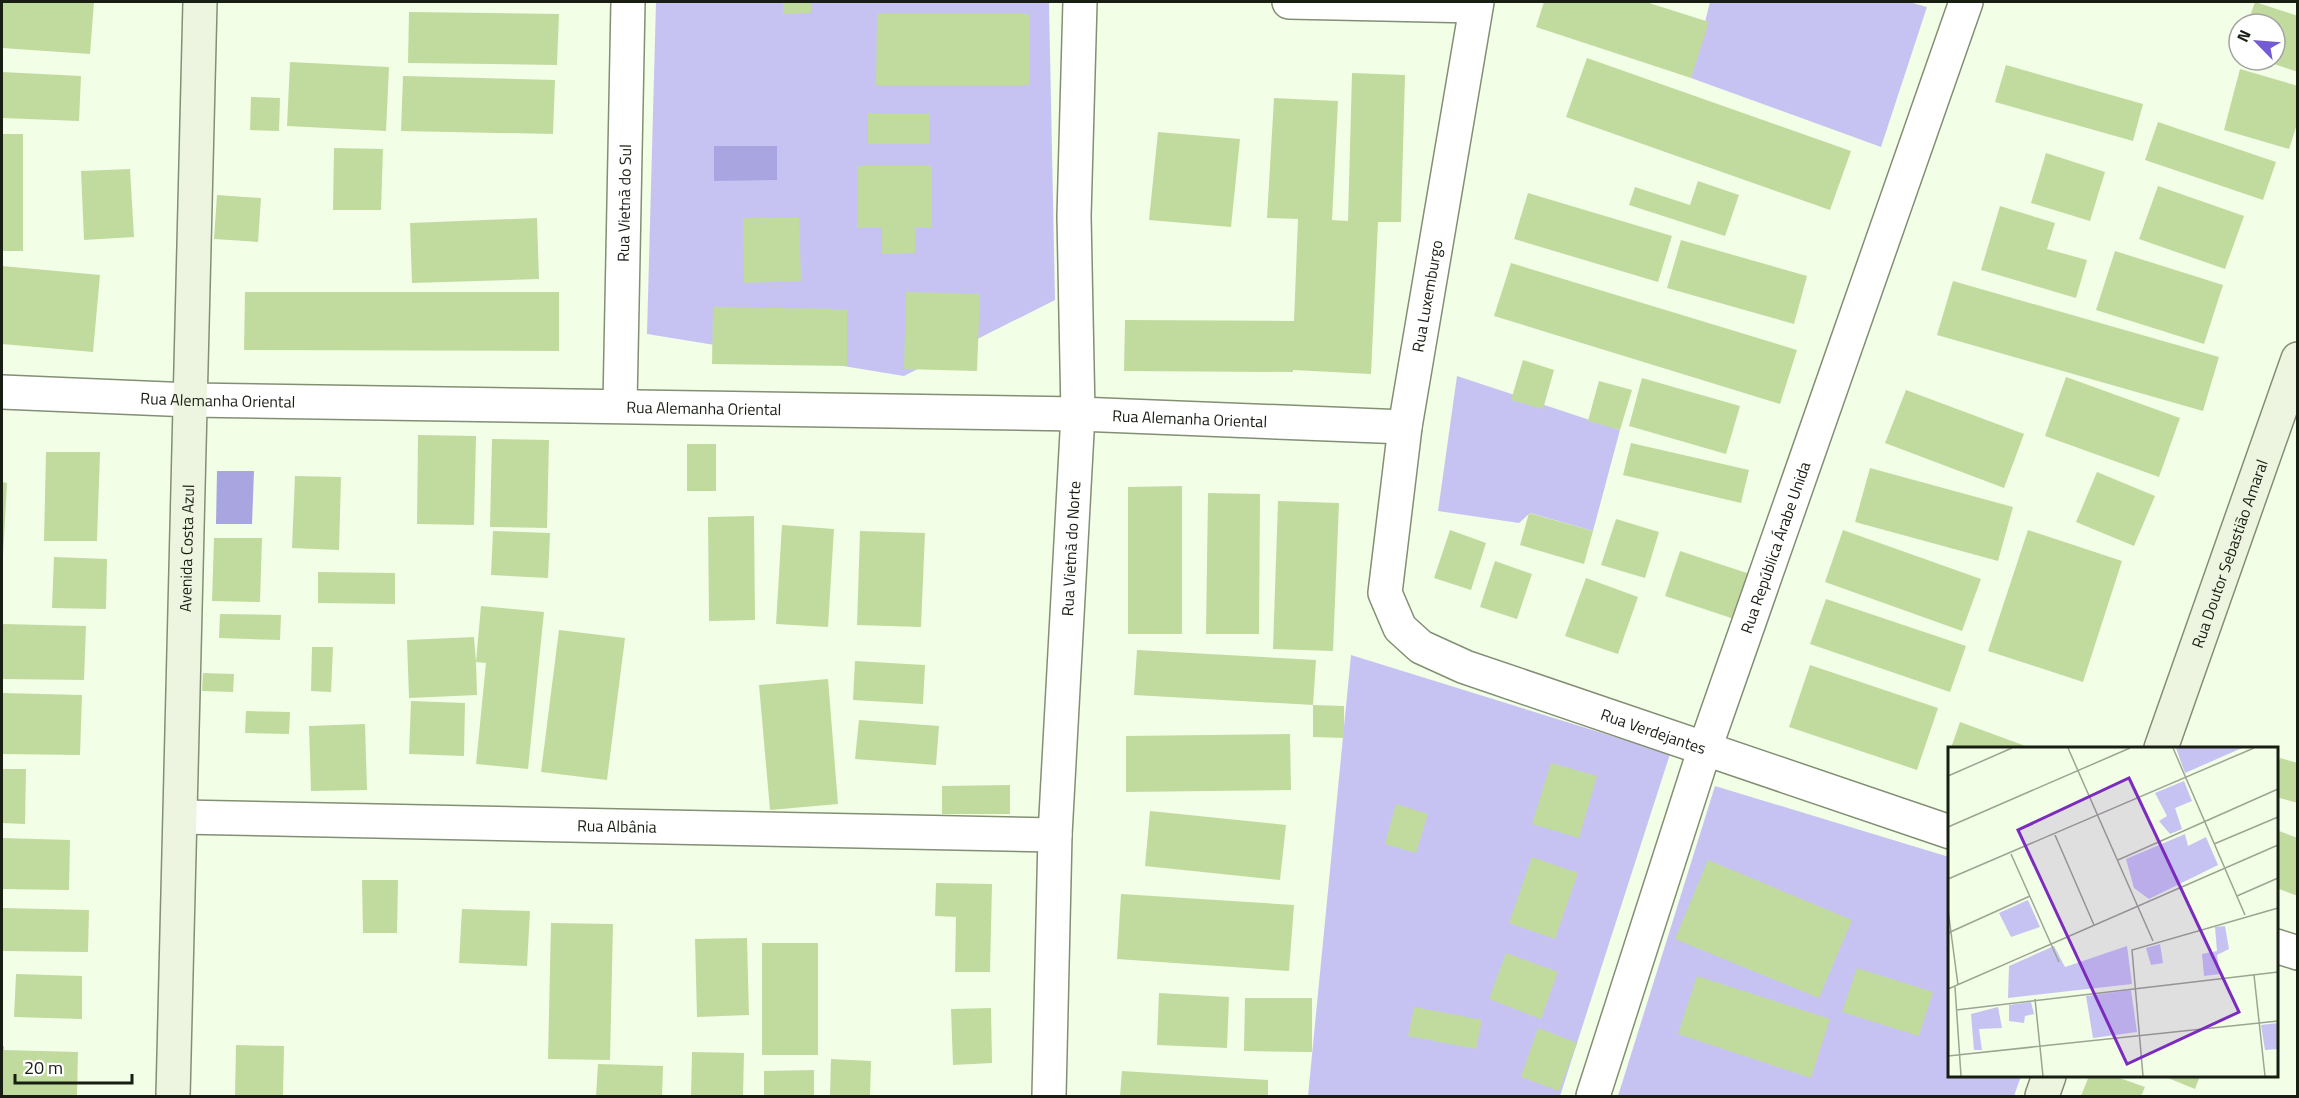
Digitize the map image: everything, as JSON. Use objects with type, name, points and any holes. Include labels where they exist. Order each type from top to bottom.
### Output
[{"type":"street","name":"Avenida Costa Azul","points":[[173,1096],[200,2]]},
{"type":"street","name":"Rua Vietnã do Sul","points":[[620,405],[628,2]]},
{"type":"street","name":"Rua Vietnã do Norte","points":[[1049,1096],[1054,835],[1078,414],[1074,216],[1080,2]]},
{"type":"street","points":[[1289,2],[1477,4]]},
{"type":"street","name":"Rua República Árabe Unida","points":[[1593,1096],[1705,748],[1966,2]]},
{"type":"street","name":"Rua Luxemburgo","points":[[1386,593],[1405,427],[1477,4]]},
{"type":"street","name":"Rua Doutor Sebastião Amaral","points":[[2161,747],[2298,359]]},
{"type":"street","name":"Rua Alemanha Oriental","points":[[2,392],[191,400],[1078,414],[1405,427]]},
{"type":"street","name":"Rua Verdejantes","points":[[1386,593],[1400,628],[1421,647],[1465,667],[1948,831]]},
{"type":"street","name":"Rua Albânia","points":[[181,817],[1054,835]]},
{"type":"street","points":[[2278,946],[2298,953]]},
{"type":"street","points":[[2042,1096],[2049,1077]]},
{"type":"shaded area","points":[[656,2],[1049,2],[1055,300],[904,376],[647,334]]},
{"type":"shaded area","points":[[1710,2],[1909,2],[1927,7],[1881,147],[1691,78]]},
{"type":"shaded area","points":[[714,146],[777,146],[777,180],[714,181]]},
{"type":"shaded area","points":[[1457,376],[1620,430],[1593,531],[1530,513],[1519,523],[1438,511]]},
{"type":"shaded area","points":[[217,471],[254,471],[252,524],[216,524]]},
{"type":"shaded area","points":[[1351,655],[1670,754],[1560,1096],[1308,1096]]},
{"type":"shaded area","points":[[1715,786],[1948,857],[1948,1077],[2021,1077],[2014,1096],[1618,1096]]},
{"type":"building","points":[[2,2],[94,2],[90,54],[2,48]]},
{"type":"building","points":[[783,2],[811,2],[811,13],[783,14]]},
{"type":"building","points":[[1544,2],[1646,2],[1709,22],[1691,78],[1536,27]]},
{"type":"building","points":[[2255,2],[2286,12],[2251,12]]},
{"type":"building","points":[[409,12],[559,14],[557,65],[408,63]]},
{"type":"building","points":[[2287,12],[2298,16],[2298,72],[2287,68]]},
{"type":"building","points":[[877,14],[1029,14],[1029,85],[876,85]]},
{"type":"building","points":[[1587,58],[1851,151],[1830,210],[1566,117]]},
{"type":"building","points":[[290,62],[389,67],[386,131],[287,126]]},
{"type":"building","points":[[2006,65],[2143,104],[2133,141],[1995,102]]},
{"type":"building","points":[[2,72],[81,76],[79,121],[2,118]]},
{"type":"building","points":[[2239,72],[2250,72],[2298,86],[2298,121],[2289,149],[2224,130]]},
{"type":"building","points":[[1352,73],[1405,75],[1401,222],[1378,222],[1371,374],[1293,370],[1293,372],[1124,371],[1125,320],[1294,321],[1298,219],[1267,218],[1274,98],[1338,101],[1332,220],[1348,221]]},
{"type":"building","points":[[403,76],[555,80],[553,134],[401,131]]},
{"type":"building","points":[[251,97],[280,98],[279,131],[250,130]]},
{"type":"building","points":[[868,113],[929,113],[929,144],[868,144]]},
{"type":"building","points":[[2158,122],[2276,162],[2263,200],[2145,160]]},
{"type":"building","points":[[1158,132],[1240,139],[1231,227],[1149,220]]},
{"type":"building","points":[[2,134],[23,134],[23,251],[2,251]]},
{"type":"building","points":[[334,148],[383,149],[381,210],[333,210]]},
{"type":"building","points":[[2046,153],[2105,172],[2090,221],[2031,203]]},
{"type":"building","points":[[858,166],[932,166],[932,228],[915,228],[915,253],[882,254],[882,228],[857,228]]},
{"type":"building","points":[[130,169],[134,237],[84,240],[81,171]]},
{"type":"building","points":[[1698,181],[1739,195],[1725,236],[1629,205],[1635,187],[1690,205]]},
{"type":"building","points":[[2158,186],[2244,216],[2225,269],[2139,239]]},
{"type":"building","points":[[1528,193],[1672,236],[1658,282],[1514,239]]},
{"type":"building","points":[[217,195],[261,198],[258,242],[214,239]]},
{"type":"building","points":[[2000,206],[2055,223],[2047,249],[2087,260],[2076,298],[1981,270]]},
{"type":"building","points":[[799,217],[801,281],[744,283],[743,218]]},
{"type":"building","points":[[537,218],[539,279],[412,283],[410,223]]},
{"type":"building","points":[[1681,240],[1807,276],[1794,324],[1667,288]]},
{"type":"building","points":[[2115,251],[2223,285],[2204,344],[2096,310]]},
{"type":"building","points":[[1511,263],[1797,350],[1780,404],[1494,316]]},
{"type":"building","points":[[2,266],[100,275],[93,352],[2,344]]},
{"type":"building","points":[[1953,281],[2219,357],[2203,411],[1937,335]]},
{"type":"building","points":[[245,292],[559,292],[559,351],[244,350]]},
{"type":"building","points":[[906,292],[980,294],[977,371],[904,369]]},
{"type":"building","points":[[713,307],[847,309],[847,366],[712,364]]},
{"type":"building","points":[[1523,360],[1554,370],[1543,409],[1511,400]]},
{"type":"building","points":[[2066,377],[2180,418],[2159,477],[2045,436]]},
{"type":"building","points":[[1642,378],[1740,406],[1726,454],[1629,426]]},
{"type":"building","points":[[1599,381],[1632,390],[1620,430],[1588,421]]},
{"type":"building","points":[[1906,390],[2024,434],[2004,488],[1885,443]]},
{"type":"building","points":[[418,435],[476,436],[474,525],[417,524]]},
{"type":"building","points":[[492,439],[549,440],[547,528],[490,527]]},
{"type":"building","points":[[1631,443],[1749,470],[1741,503],[1623,475]]},
{"type":"building","points":[[687,444],[716,444],[716,491],[687,491]]},
{"type":"building","points":[[46,452],[100,452],[97,541],[44,541]]},
{"type":"building","points":[[1870,468],[2013,507],[1998,561],[1855,522]]},
{"type":"building","points":[[2097,472],[2155,496],[2134,546],[2076,522]]},
{"type":"building","points":[[295,476],[341,477],[339,550],[292,548]]},
{"type":"building","points":[[2,482],[7,483],[3,556],[2,556]]},
{"type":"building","points":[[1182,486],[1182,634],[1128,634],[1128,487]]},
{"type":"building","points":[[1208,493],[1260,494],[1259,634],[1206,634]]},
{"type":"building","points":[[1278,501],[1339,503],[1333,651],[1273,649]]},
{"type":"building","points":[[1529,513],[1593,531],[1584,564],[1520,545]]},
{"type":"building","points":[[754,516],[755,620],[709,621],[708,517]]},
{"type":"building","points":[[1616,519],[1659,532],[1645,578],[1601,565]]},
{"type":"building","points":[[782,525],[834,529],[828,627],[776,624]]},
{"type":"building","points":[[1450,530],[1486,543],[1471,590],[1434,578]]},
{"type":"building","points":[[1843,530],[1981,579],[1962,631],[1825,582]]},
{"type":"building","points":[[2028,530],[2122,561],[2083,682],[1988,651]]},
{"type":"building","points":[[493,531],[550,533],[548,578],[491,575]]},
{"type":"building","points":[[860,531],[925,533],[921,627],[857,625]]},
{"type":"building","points":[[214,538],[262,538],[260,602],[212,601]]},
{"type":"building","points":[[1680,551],[1753,575],[1737,620],[1665,596]]},
{"type":"building","points":[[54,557],[107,559],[106,609],[52,608]]},
{"type":"building","points":[[1495,561],[1532,574],[1517,619],[1480,607]]},
{"type":"building","points":[[318,572],[395,573],[395,604],[318,603]]},
{"type":"building","points":[[1586,578],[1638,597],[1618,654],[1565,636]]},
{"type":"building","points":[[1826,599],[1966,646],[1950,692],[1810,644]]},
{"type":"building","points":[[481,606],[544,612],[528,769],[476,764],[486,663],[476,662]]},
{"type":"building","points":[[220,614],[281,615],[280,640],[219,638]]},
{"type":"building","points":[[2,624],[86,626],[84,680],[2,679]]},
{"type":"building","points":[[559,630],[625,638],[607,780],[541,772]]},
{"type":"building","points":[[474,637],[477,695],[409,698],[407,640]]},
{"type":"building","points":[[312,647],[333,647],[331,692],[311,691]]},
{"type":"building","points":[[1137,650],[1316,660],[1313,705],[1134,695]]},
{"type":"building","points":[[855,661],[925,665],[923,704],[853,700]]},
{"type":"building","points":[[1810,665],[1938,708],[1917,770],[1789,727]]},
{"type":"building","points":[[203,673],[234,674],[233,692],[202,691]]},
{"type":"building","points":[[828,679],[838,804],[770,810],[759,685]]},
{"type":"building","points":[[2,693],[82,695],[80,755],[2,754]]},
{"type":"building","points":[[411,701],[465,703],[464,756],[409,754]]},
{"type":"building","points":[[1313,705],[1344,706],[1344,738],[1313,737]]},
{"type":"building","points":[[246,711],[290,712],[289,734],[245,733]]},
{"type":"building","points":[[859,720],[939,726],[936,765],[855,759]]},
{"type":"building","points":[[1960,722],[2028,747],[1951,747]]},
{"type":"building","points":[[365,724],[367,790],[311,791],[309,726]]},
{"type":"building","points":[[1290,734],[1291,790],[1126,792],[1126,736]]},
{"type":"building","points":[[2280,758],[2298,763],[2298,803],[2278,798]]},
{"type":"building","points":[[1551,763],[1597,776],[1579,838],[1532,824]]},
{"type":"building","points":[[2,769],[26,769],[25,824],[2,823]]},
{"type":"building","points":[[1010,785],[1010,814],[942,814],[942,786]]},
{"type":"building","points":[[1396,804],[1428,814],[1416,853],[1385,844]]},
{"type":"building","points":[[1150,811],[1286,825],[1280,880],[1145,866]]},
{"type":"building","points":[[2278,831],[2298,838],[2298,896],[2278,889]]},
{"type":"building","points":[[2,838],[70,840],[69,890],[2,889]]},
{"type":"building","points":[[1532,857],[1578,873],[1555,939],[1509,923]]},
{"type":"building","points":[[1708,860],[1852,920],[1819,998],[1675,939]]},
{"type":"building","points":[[362,880],[398,880],[397,933],[363,933]]},
{"type":"building","points":[[936,883],[992,884],[990,972],[955,972],[956,917],[935,916]]},
{"type":"building","points":[[1121,894],[1294,905],[1289,971],[1117,959]]},
{"type":"building","points":[[2,908],[89,910],[88,952],[2,951]]},
{"type":"building","points":[[462,909],[530,911],[527,966],[459,963]]},
{"type":"building","points":[[551,923],[613,924],[610,1060],[548,1059]]},
{"type":"building","points":[[747,938],[749,1015],[697,1017],[695,939]]},
{"type":"building","points":[[762,943],[818,943],[818,1055],[762,1055]]},
{"type":"building","points":[[1506,953],[1558,972],[1541,1019],[1489,999]]},
{"type":"building","points":[[1857,968],[1933,992],[1919,1036],[1842,1012]]},
{"type":"building","points":[[16,974],[82,976],[82,1019],[14,1017]]},
{"type":"building","points":[[1697,976],[1830,1019],[1811,1078],[1678,1034]]},
{"type":"building","points":[[1159,993],[1229,997],[1227,1048],[1157,1045]]},
{"type":"building","points":[[1245,998],[1312,998],[1312,1052],[1244,1051]]},
{"type":"building","points":[[1414,1007],[1482,1020],[1476,1049],[1408,1036]]},
{"type":"building","points":[[991,1008],[992,1063],[953,1065],[951,1009]]},
{"type":"building","points":[[1538,1028],[1577,1043],[1559,1091],[1521,1077]]},
{"type":"building","points":[[236,1045],[284,1046],[283,1096],[235,1096]]},
{"type":"building","points":[[2,1046],[4,1050],[78,1052],[77,1096],[2,1096]]},
{"type":"building","points":[[692,1052],[744,1053],[743,1096],[691,1096]]},
{"type":"building","points":[[831,1059],[871,1061],[870,1096],[830,1096]]},
{"type":"building","points":[[598,1064],[663,1066],[662,1096],[596,1096]]},
{"type":"building","points":[[814,1070],[814,1096],[764,1096],[764,1071]]},
{"type":"building","points":[[1122,1071],[1268,1080],[1268,1096],[1120,1096]]},
{"type":"building","points":[[2089,1077],[2117,1077],[2145,1087],[2141,1096],[2081,1096]]},
{"type":"building","points":[[2165,1077],[2200,1077],[2195,1089]]}]
